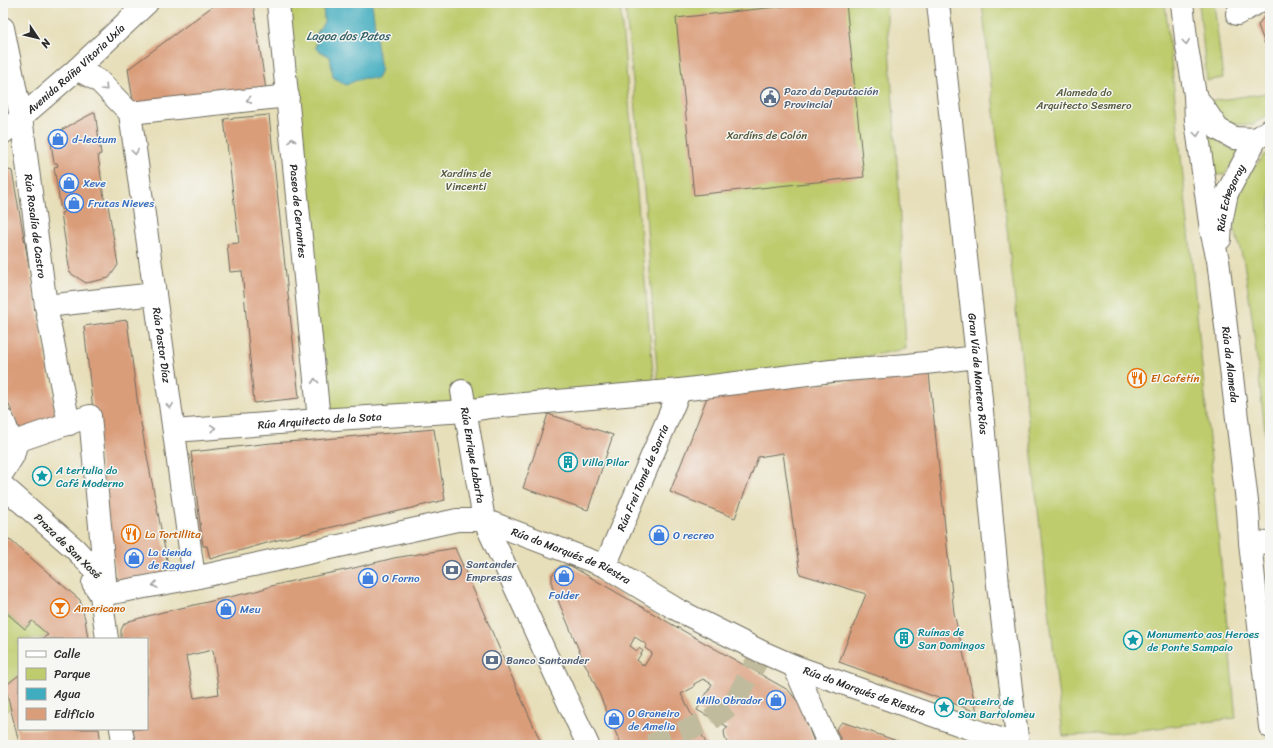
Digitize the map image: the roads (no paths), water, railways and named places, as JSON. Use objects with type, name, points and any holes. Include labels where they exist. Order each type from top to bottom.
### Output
[{"type":"street","name":"Avenida Raíña Vitoria Uxía","points":[[3,133],[77,68],[147,3]]},
{"type":"street","name":"Paseo de Cervantes","points":[[278,3],[319,420]]},
{"type":"street","name":"Gran Vía de Montero Ríos","points":[[938,3],[978,357],[998,585],[1018,745]]},
{"type":"street","name":"Rúa da Alameda","points":[[1182,3],[1187,47],[1195,95],[1196,121],[1211,230],[1218,260],[1248,510],[1260,542],[1270,727]]},
{"type":"street","points":[[1237,14],[1257,3]]},
{"type":"street","name":"Rúa Rosalía de Castro","points":[[3,28],[21,117],[46,306],[69,424]]},
{"type":"street","points":[[77,68],[99,81],[130,113],[288,96]]},
{"type":"street","name":"Rúa Echegaray","points":[[1195,95],[1218,129],[1234,138],[1263,135]]},
{"type":"street","name":"Rúa Pastor Díaz","points":[[130,113],[194,578]]},
{"type":"street","name":"Rúa Echegaray","points":[[1218,260],[1221,223],[1226,193],[1263,135]]},
{"type":"street","points":[[46,306],[155,294]]},
{"type":"street","name":"Rúa Arquitecto de la Sota","points":[[174,431],[319,420],[464,401],[490,407],[680,390],[831,371],[978,357]]},
{"type":"street","name":"Rúa Frei Tomé de Sarria","points":[[605,566],[680,390]]},
{"type":"street","name":"Rúa Enrique Labarta","points":[[464,401],[484,520],[588,745]]},
{"type":"street","name":"Praza de San Xosé","points":[[3,472],[13,456],[17,441],[90,416],[105,581],[75,549],[3,486]]},
{"type":"street","points":[[3,420],[9,433],[3,454]]},
{"type":"street","name":"Praza de San Xosé","points":[[3,494],[54,537],[89,577],[101,595]]},
{"type":"street","name":"Rúa do Marqués de Riestra","points":[[101,595],[194,578],[457,520],[484,520],[605,566],[676,609],[762,652],[794,666],[1018,745]]},
{"type":"street","points":[[101,595],[107,638]]},
{"type":"street","points":[[794,666],[829,745]]},
{"type":"street","points":[[121,730],[124,745]]},
{"type":"water","name":"Lagoa dos Patos","points":[[323,3],[372,3],[381,69],[377,79],[365,78],[346,85],[333,77],[330,57],[316,49],[316,34],[324,22]]},
{"type":"tunnel","points":[[650,745],[711,720],[735,701],[762,652]]},
{"type":"place","name":"Pazo da Deputación Provincial","points":[[770,97]]},
{"type":"place","name":"d-lectum","points":[[58,139]]},
{"type":"place","name":"Xeve","points":[[69,183]]},
{"type":"place","name":"Frutas Nieves","points":[[74,203]]},
{"type":"place","name":"El Cafetín","points":[[1137,378]]},
{"type":"place","name":"Villa Pilar","points":[[568,462]]},
{"type":"place","name":"A tertulia do Café Moderno","points":[[42,476]]},
{"type":"place","name":"La Tortillita","points":[[131,534]]},
{"type":"place","name":"O recreo","points":[[659,535]]},
{"type":"place","name":"La tienda de Raquel","points":[[134,558]]},
{"type":"place","name":"Santander Empresas","points":[[452,570]]},
{"type":"place","name":"Folder","points":[[564,576]]},
{"type":"place","name":"O Forno","points":[[368,578]]},
{"type":"place","name":"Americano","points":[[60,608]]},
{"type":"place","name":"Meu","points":[[226,609]]},
{"type":"place","name":"Ruínas de San Domingos","points":[[904,638]]},
{"type":"place","name":"Monumento aos Heroes de Ponte Sampaio","points":[[1133,640]]},
{"type":"place","name":"Banco Santander","points":[[492,660]]},
{"type":"place","name":"Millo Obrador","points":[[776,700]]},
{"type":"place","name":"Cruceiro de San Bartolomeu","points":[[944,707]]},
{"type":"place","name":"O Graneiro de Amelia","points":[[614,719]]},
{"type":"park label","name":"Alameda do Arquitecto Sesmero","points":[[1084,98]]},
{"type":"park label","name":"Xardíns de Colón","points":[[767,135]]},
{"type":"park label","name":"Xardíns de Vincenti","points":[[466,179]]}]
